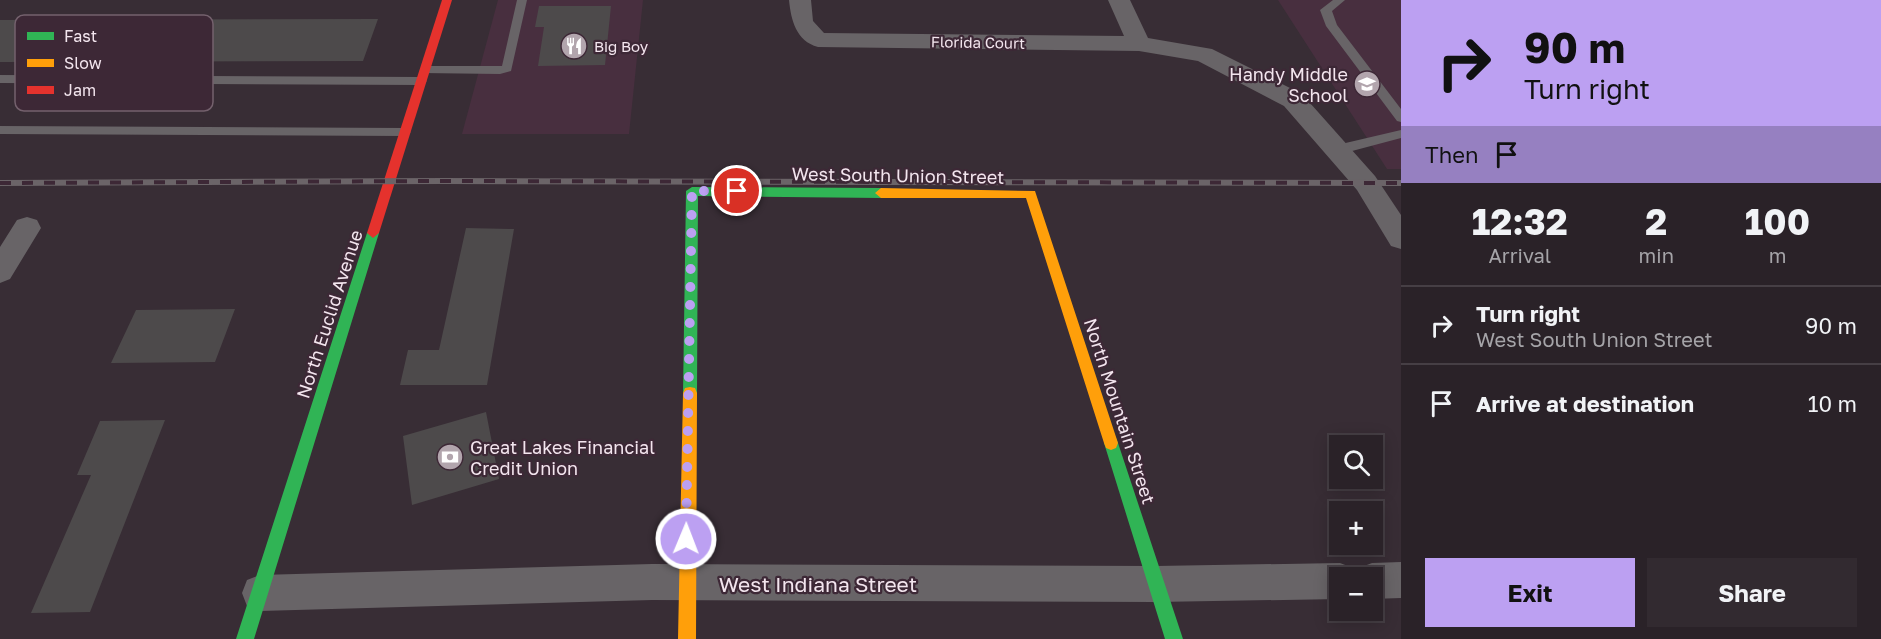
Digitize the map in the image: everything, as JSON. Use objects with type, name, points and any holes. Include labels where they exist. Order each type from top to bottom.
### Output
[{"type":"street","name":"North Euclid Avenue","points":[[245,639],[447,0]]},
{"type":"street","name":"Florida Court","points":[[800,0],[802,23],[818,40],[1139,44],[1204,54],[1293,100],[1366,183],[1401,238]]},
{"type":"street","points":[[1119,0],[1139,44]]},
{"type":"street","name":"West South Union Street","points":[[687,584],[692,191],[1031,194]]},
{"type":"street","name":"North Mountain Street","points":[[1031,194],[1174,639]]},
{"type":"street","points":[[0,271],[27,228]]},
{"type":"street","points":[[1383,581],[1401,580]]},
{"type":"street","name":"West Indiana Street","points":[[260,593],[652,582],[687,584],[1156,584],[1329,581]]},
{"type":"street","points":[[687,584],[687,639]]},
{"type":"lane","points":[[213,77],[423,76],[500,70],[507,68],[522,0]]},
{"type":"lane","points":[[1340,0],[1326,10],[1332,26],[1401,118]]},
{"type":"lane","points":[[0,79],[15,79]]},
{"type":"lane","points":[[0,130],[405,132]]},
{"type":"lane","points":[[1337,150],[1401,134]]},
{"type":"shaded area","points":[[498,0],[643,0],[629,134],[462,134]]},
{"type":"shaded area","name":"Handy Middle School","points":[[1278,0],[1401,0],[1401,169],[1387,169]]},
{"type":"building","name":"Big Boy","points":[[539,6],[611,6],[605,65],[538,66],[544,27],[535,27]]},
{"type":"building","points":[[213,19],[378,19],[363,61],[213,61]]},
{"type":"building","points":[[0,20],[15,20],[15,62],[0,62]]},
{"type":"building","points":[[466,228],[514,229],[487,385],[400,385],[408,350],[439,350]]},
{"type":"building","points":[[235,309],[215,362],[111,363],[136,310]]},
{"type":"building","name":"Great Lakes Financial Credit Union","points":[[486,412],[499,479],[412,505],[403,436]]},
{"type":"building","points":[[165,420],[90,612],[31,613],[91,475],[77,475],[100,421]]},
{"type":"railway","points":[[0,183],[444,181],[1401,183]]},
{"type":"traffic: fast","points":[[690,393],[692,191],[881,193]]},
{"type":"traffic: fast","points":[[245,639],[373,233]]},
{"type":"traffic: fast","points":[[1111,443],[1174,639]]},
{"type":"traffic: slow","points":[[881,193],[1031,194],[1111,443]]},
{"type":"traffic: slow","points":[[687,639],[690,393]]},
{"type":"traffic: jam","points":[[373,233],[447,0]]},
{"type":"place","name":"Big Boy","points":[[574,46]]},
{"type":"place","name":"Handy Middle School","points":[[1367,84]]},
{"type":"place","name":"Great Lakes Financial Credit Union","points":[[450,457]]},
{"type":"route","points":[[686,539],[692,191],[737,191]]}]
